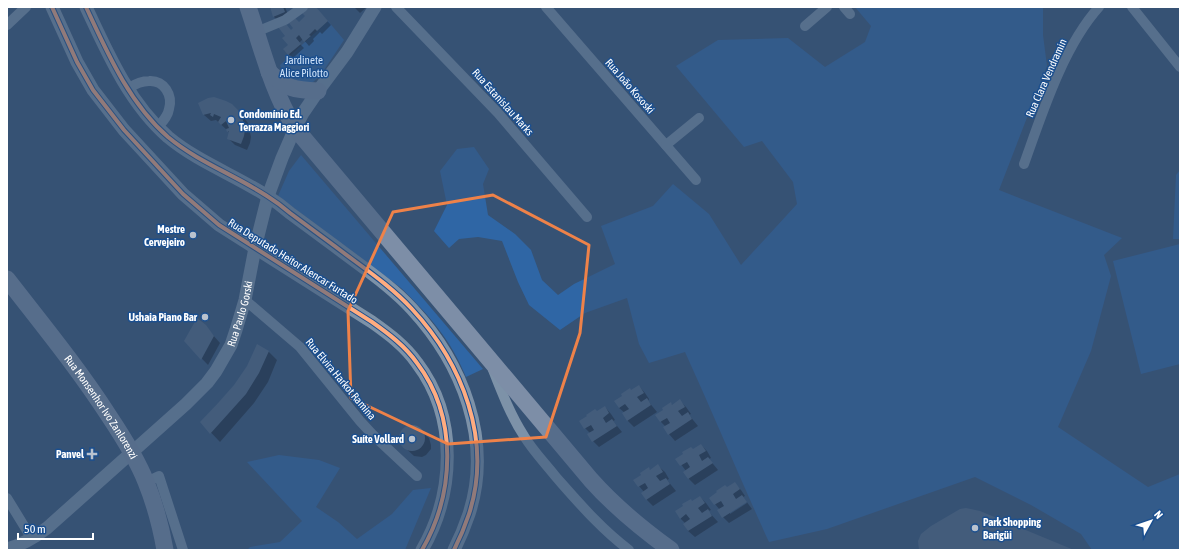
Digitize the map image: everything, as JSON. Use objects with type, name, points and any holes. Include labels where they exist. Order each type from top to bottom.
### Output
[{"type":"main road","points":[[248,7],[278,96],[295,128],[601,491],[635,523],[671,550]]},
{"type":"main road","points":[[270,72],[281,82],[291,88],[318,91]]},
{"type":"main road","name":"Rua Monsenhor Ivo Zanlorenzi","points":[[7,279],[93,392],[132,452],[157,511],[165,550]]},
{"type":"street","points":[[7,25],[26,7]]},
{"type":"street","name":"Rua Deputado Heitor Alencar Furtado","points":[[52,7],[84,76],[98,97],[124,130],[173,184],[219,225],[256,246],[372,322],[402,345],[417,362],[428,379],[438,401],[444,422],[447,443],[446,483],[442,502],[434,526],[422,550]]},
{"type":"street","points":[[86,7],[108,52],[129,88],[139,104],[158,127],[190,153],[268,199],[396,293],[426,325],[458,377],[471,412],[476,436],[477,463],[475,487],[470,512],[454,550]]},
{"type":"street","points":[[256,32],[285,20],[303,7]]},
{"type":"street","name":"Rua Paulo Gorski","points":[[7,549],[16,547],[32,539],[47,528],[186,404],[207,383],[230,345],[240,317],[268,199],[282,158],[295,128],[318,91],[350,47],[375,7]]},
{"type":"street","name":"Rua Estanislau Marks","points":[[396,7],[498,113],[587,217]]},
{"type":"street","name":"Rua João Kososki","points":[[546,7],[696,180]]},
{"type":"street","points":[[805,26],[827,7]]},
{"type":"street","name":"Rua Clara Vendramin","points":[[1024,164],[1066,59],[1084,25],[1098,7]]},
{"type":"street","points":[[1132,7],[1180,67]]},
{"type":"street","points":[[129,88],[141,82],[150,81],[157,82],[168,91],[170,100],[169,109],[166,117],[158,127]]},
{"type":"street","points":[[666,145],[699,118]]},
{"type":"street","name":"Rua Elvira Harkot Ramina","points":[[245,300],[300,348],[360,421],[417,476]]},
{"type":"street","points":[[488,358],[514,419],[535,451],[589,514],[606,531],[629,550]]},
{"type":"street","points":[[146,482],[159,476],[183,547]]},
{"type":"street","points":[[7,498],[32,539]]},
{"type":"street","points":[[157,511],[183,547]]},
{"type":"highlighted area","points":[[493,195],[589,245],[580,333],[546,437],[448,444],[351,398],[348,311],[393,212]]},
{"type":"green space","points":[[855,7],[1043,7],[1043,35],[1047,66],[999,190],[1122,238],[1104,255],[1111,276],[1091,351],[1058,427],[1148,487],[1180,474],[1180,550],[1092,550],[1081,534],[1031,505],[975,477],[827,529],[769,542],[685,352],[649,363],[639,344],[627,298],[585,313],[560,330],[529,305],[502,241],[478,237],[459,239],[449,248],[434,231],[447,205],[440,171],[457,149],[474,147],[489,169],[483,184],[488,215],[515,234],[531,250],[542,280],[558,295],[574,284],[615,264],[601,226],[653,206],[673,184],[709,214],[741,265],[797,204],[793,182],[762,141],[744,147],[676,66],[718,40],[788,38],[825,67],[865,42],[871,26]]},
{"type":"green space","name":"Jardinete Alice Pilotto","points":[[328,21],[344,40],[320,76],[307,85],[301,85],[283,74],[280,65]]},
{"type":"green space","points":[[301,155],[483,369],[466,377],[454,351],[439,329],[401,288],[278,196],[289,171]]},
{"type":"green space","points":[[1180,170],[1180,239],[1173,239],[1176,175]]},
{"type":"green space","points":[[1180,244],[1180,364],[1141,374],[1113,261]]},
{"type":"green space","points":[[279,455],[319,460],[340,468],[316,507],[338,522],[357,539],[392,514],[413,490],[431,488],[405,550],[247,550],[250,547],[280,542],[302,521],[247,462]]},
{"type":"building","points":[[270,7],[283,7],[285,12],[273,17]]},
{"type":"building","points":[[308,7],[316,7],[328,21],[317,31],[315,29],[309,35],[311,36],[304,42],[299,35],[296,38],[301,44],[288,55],[283,49],[288,45],[282,38],[285,36],[278,27],[286,24],[291,30],[293,28],[289,23],[295,18],[299,22],[305,16],[302,13]]},
{"type":"building","name":"Condomínio Ed. Terrazza Maggiori","points":[[214,97],[232,104],[242,116],[245,130],[241,144],[227,139],[229,131],[227,132],[226,129],[229,128],[226,121],[221,125],[218,122],[221,117],[214,114],[213,117],[210,115],[211,113],[203,115],[198,103]]},
{"type":"building","points":[[197,318],[206,325],[214,336],[201,360],[184,341]]},
{"type":"building","points":[[257,344],[269,351],[259,373],[246,394],[210,434],[200,422],[234,385],[247,366]]},
{"type":"building","points":[[639,385],[644,393],[637,397],[641,402],[647,398],[651,405],[627,421],[622,413],[629,409],[625,404],[619,408],[614,401],[630,388],[631,390]]},
{"type":"building","points":[[680,399],[685,407],[678,411],[682,416],[688,412],[692,419],[668,435],[663,427],[670,423],[667,418],[660,422],[655,415],[671,402],[672,405]]},
{"type":"building","points":[[605,406],[609,413],[603,418],[606,423],[612,419],[617,426],[592,442],[587,434],[594,430],[591,425],[584,429],[579,421],[595,409],[597,411]]},
{"type":"building","name":"Suíte Vollard","points":[[412,425],[421,429],[425,438],[421,447],[412,451],[403,447],[399,438],[403,429]]},
{"type":"building","points":[[701,444],[706,451],[699,455],[702,461],[708,457],[713,463],[688,479],[683,472],[690,467],[687,462],[680,466],[675,459],[683,454],[682,452],[691,447],[693,449]]},
{"type":"building","points":[[658,464],[663,472],[656,476],[660,481],[666,478],[670,484],[646,500],[641,493],[648,488],[645,483],[638,487],[633,480],[649,467],[650,470]]},
{"type":"building","points":[[735,482],[740,489],[733,494],[736,499],[742,495],[747,502],[722,518],[717,510],[724,506],[721,501],[714,505],[709,498],[725,485],[727,487]]},
{"type":"building","points":[[700,496],[705,503],[698,508],[702,513],[708,509],[712,516],[688,531],[683,524],[690,519],[686,514],[680,519],[675,511],[683,506],[682,504],[691,499],[692,501]]},
{"type":"building","name":"Park Shopping Barigüi","points":[[966,508],[980,511],[1074,550],[919,550],[918,541],[921,534],[931,526],[960,509]]},
{"type":"cycle path","points":[[52,7],[77,62],[93,90],[124,130],[183,194],[219,225],[372,322],[402,346],[417,363],[430,384],[440,407],[445,431],[447,455],[446,480],[441,504],[433,528],[422,550]]},
{"type":"cycle path","points":[[86,7],[102,42],[130,93],[154,123],[168,137],[192,154],[255,188],[279,204],[385,284],[412,309],[430,330],[445,353],[458,378],[468,404],[475,431],[477,458],[475,486],[469,514],[454,550]]},
{"type":"place","name":"Condomínio Ed. Terrazza Maggiori","points":[[231,120]]},
{"type":"place","name":"Mestre Cervejeiro","points":[[193,235]]},
{"type":"place","name":"Ushaia Piano Bar","points":[[205,317]]},
{"type":"place","name":"Suíte Vollard","points":[[412,439]]},
{"type":"place","name":"Panvel","points":[[92,454]]},
{"type":"place","name":"Park Shopping Barigüi","points":[[975,528]]}]
